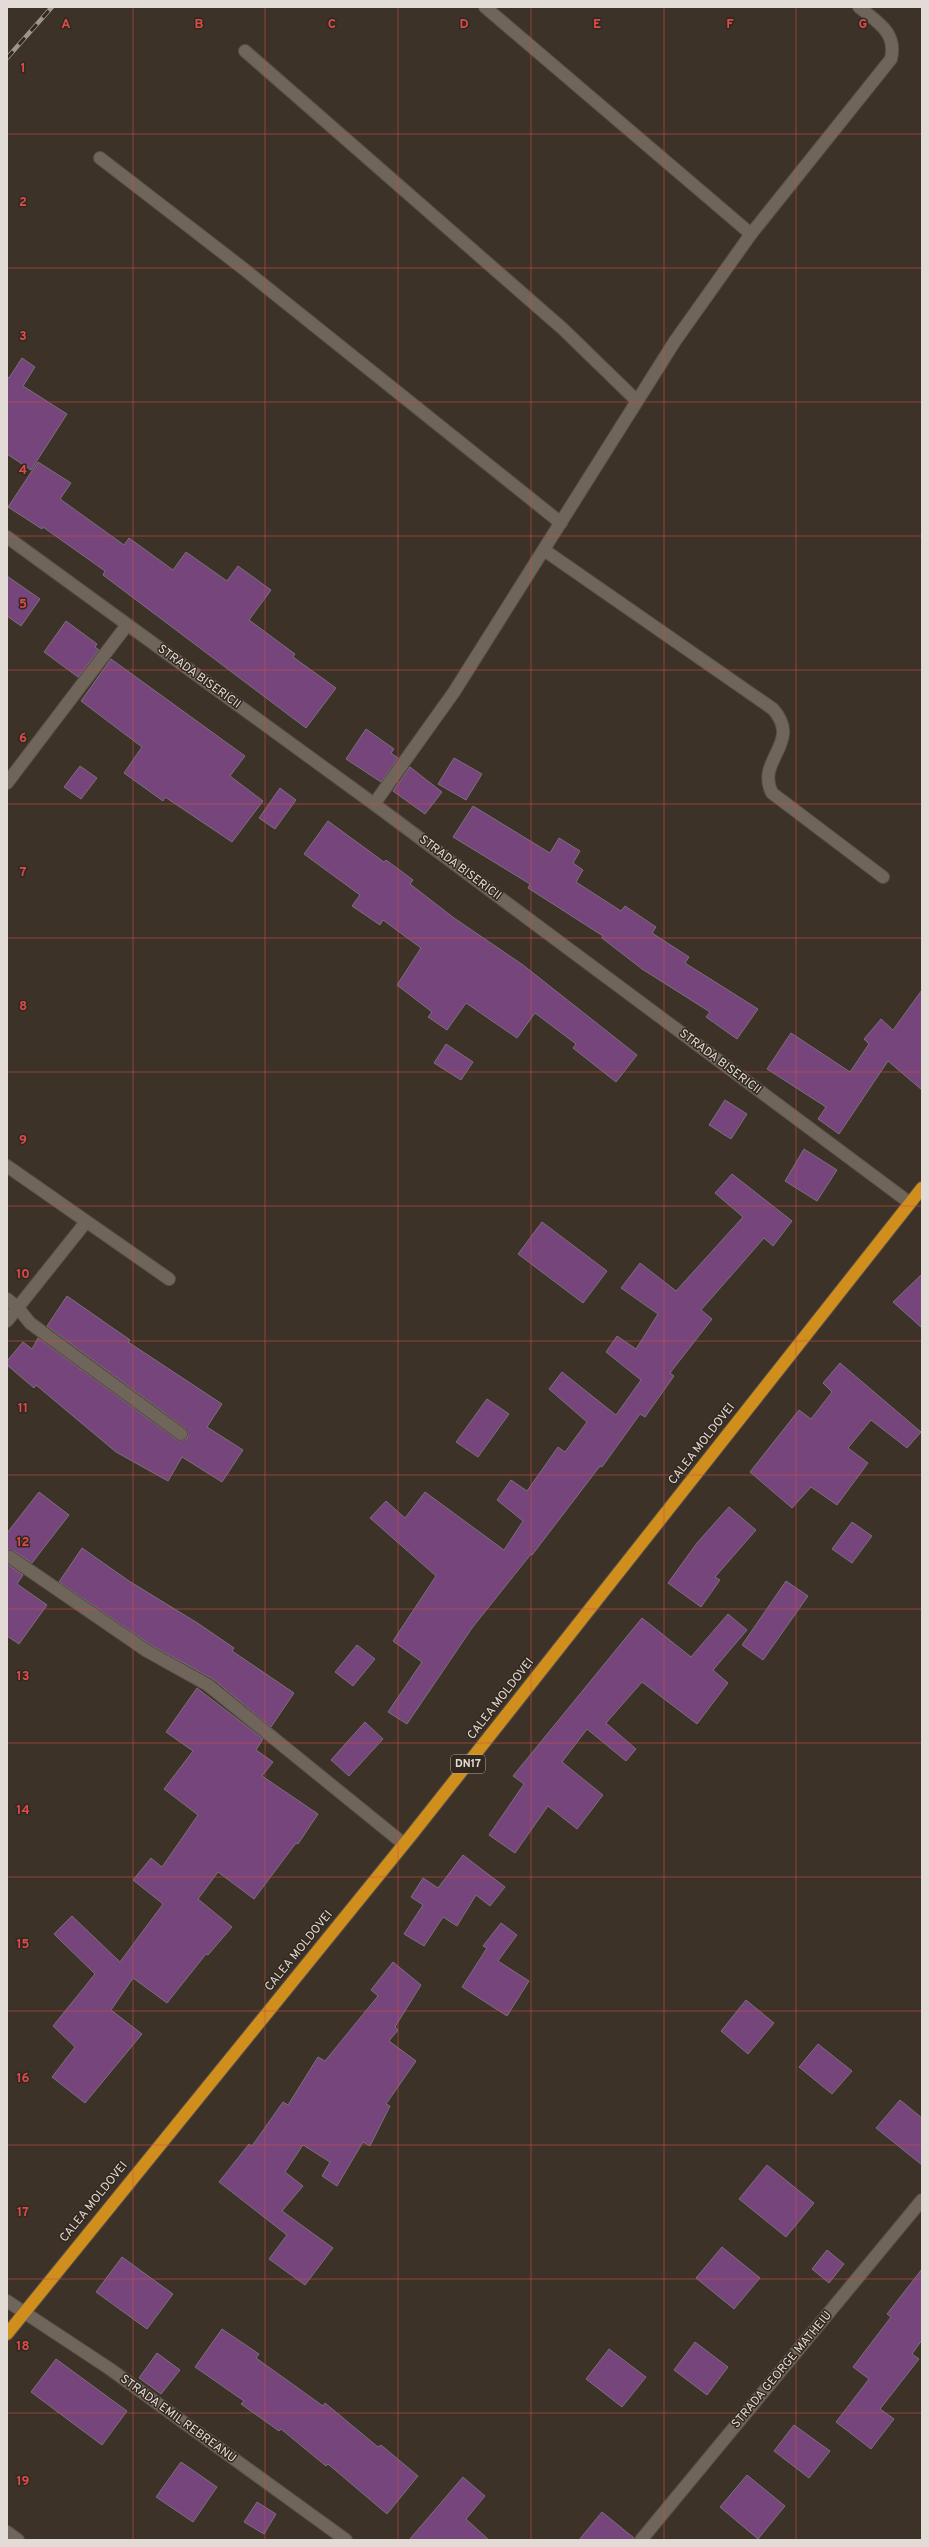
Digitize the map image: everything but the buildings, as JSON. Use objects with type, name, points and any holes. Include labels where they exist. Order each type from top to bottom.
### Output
[{"type":"highway","name":"CALEA MOLDOVEI","points":[[7,2334],[404,1844],[922,1188]]},
{"type":"street","points":[[485,7],[750,234]]},
{"type":"street","points":[[374,804],[454,692],[561,523],[636,400],[675,341],[750,234],[890,59],[893,47],[889,34],[859,7]]},
{"type":"street","points":[[245,51],[563,328],[636,400]]},
{"type":"street","points":[[100,158],[240,266],[561,523]]},
{"type":"street","name":"STRADA BISERICII","points":[[7,537],[374,804],[910,1204]]},
{"type":"street","points":[[544,550],[774,709],[782,723],[784,737],[768,774],[768,784],[772,793],[883,877]]},
{"type":"street","points":[[7,782],[127,625]]},
{"type":"street","points":[[7,1166],[169,1279]]},
{"type":"street","points":[[7,1321],[86,1222]]},
{"type":"street","points":[[7,1299],[18,1308],[30,1323],[181,1434]]},
{"type":"street","points":[[10,1557],[147,1652],[208,1685],[404,1844]]},
{"type":"street","name":"STRADA GEORGE MATHEIU","points":[[641,2540],[922,2200]]},
{"type":"street","name":"STRADA EMIL REBREANU","points":[[7,2302],[110,2370],[346,2540]]},
{"type":"street","points":[[7,2532],[18,2540]]},
{"type":"railway","points":[[7,58],[52,7]]}]
